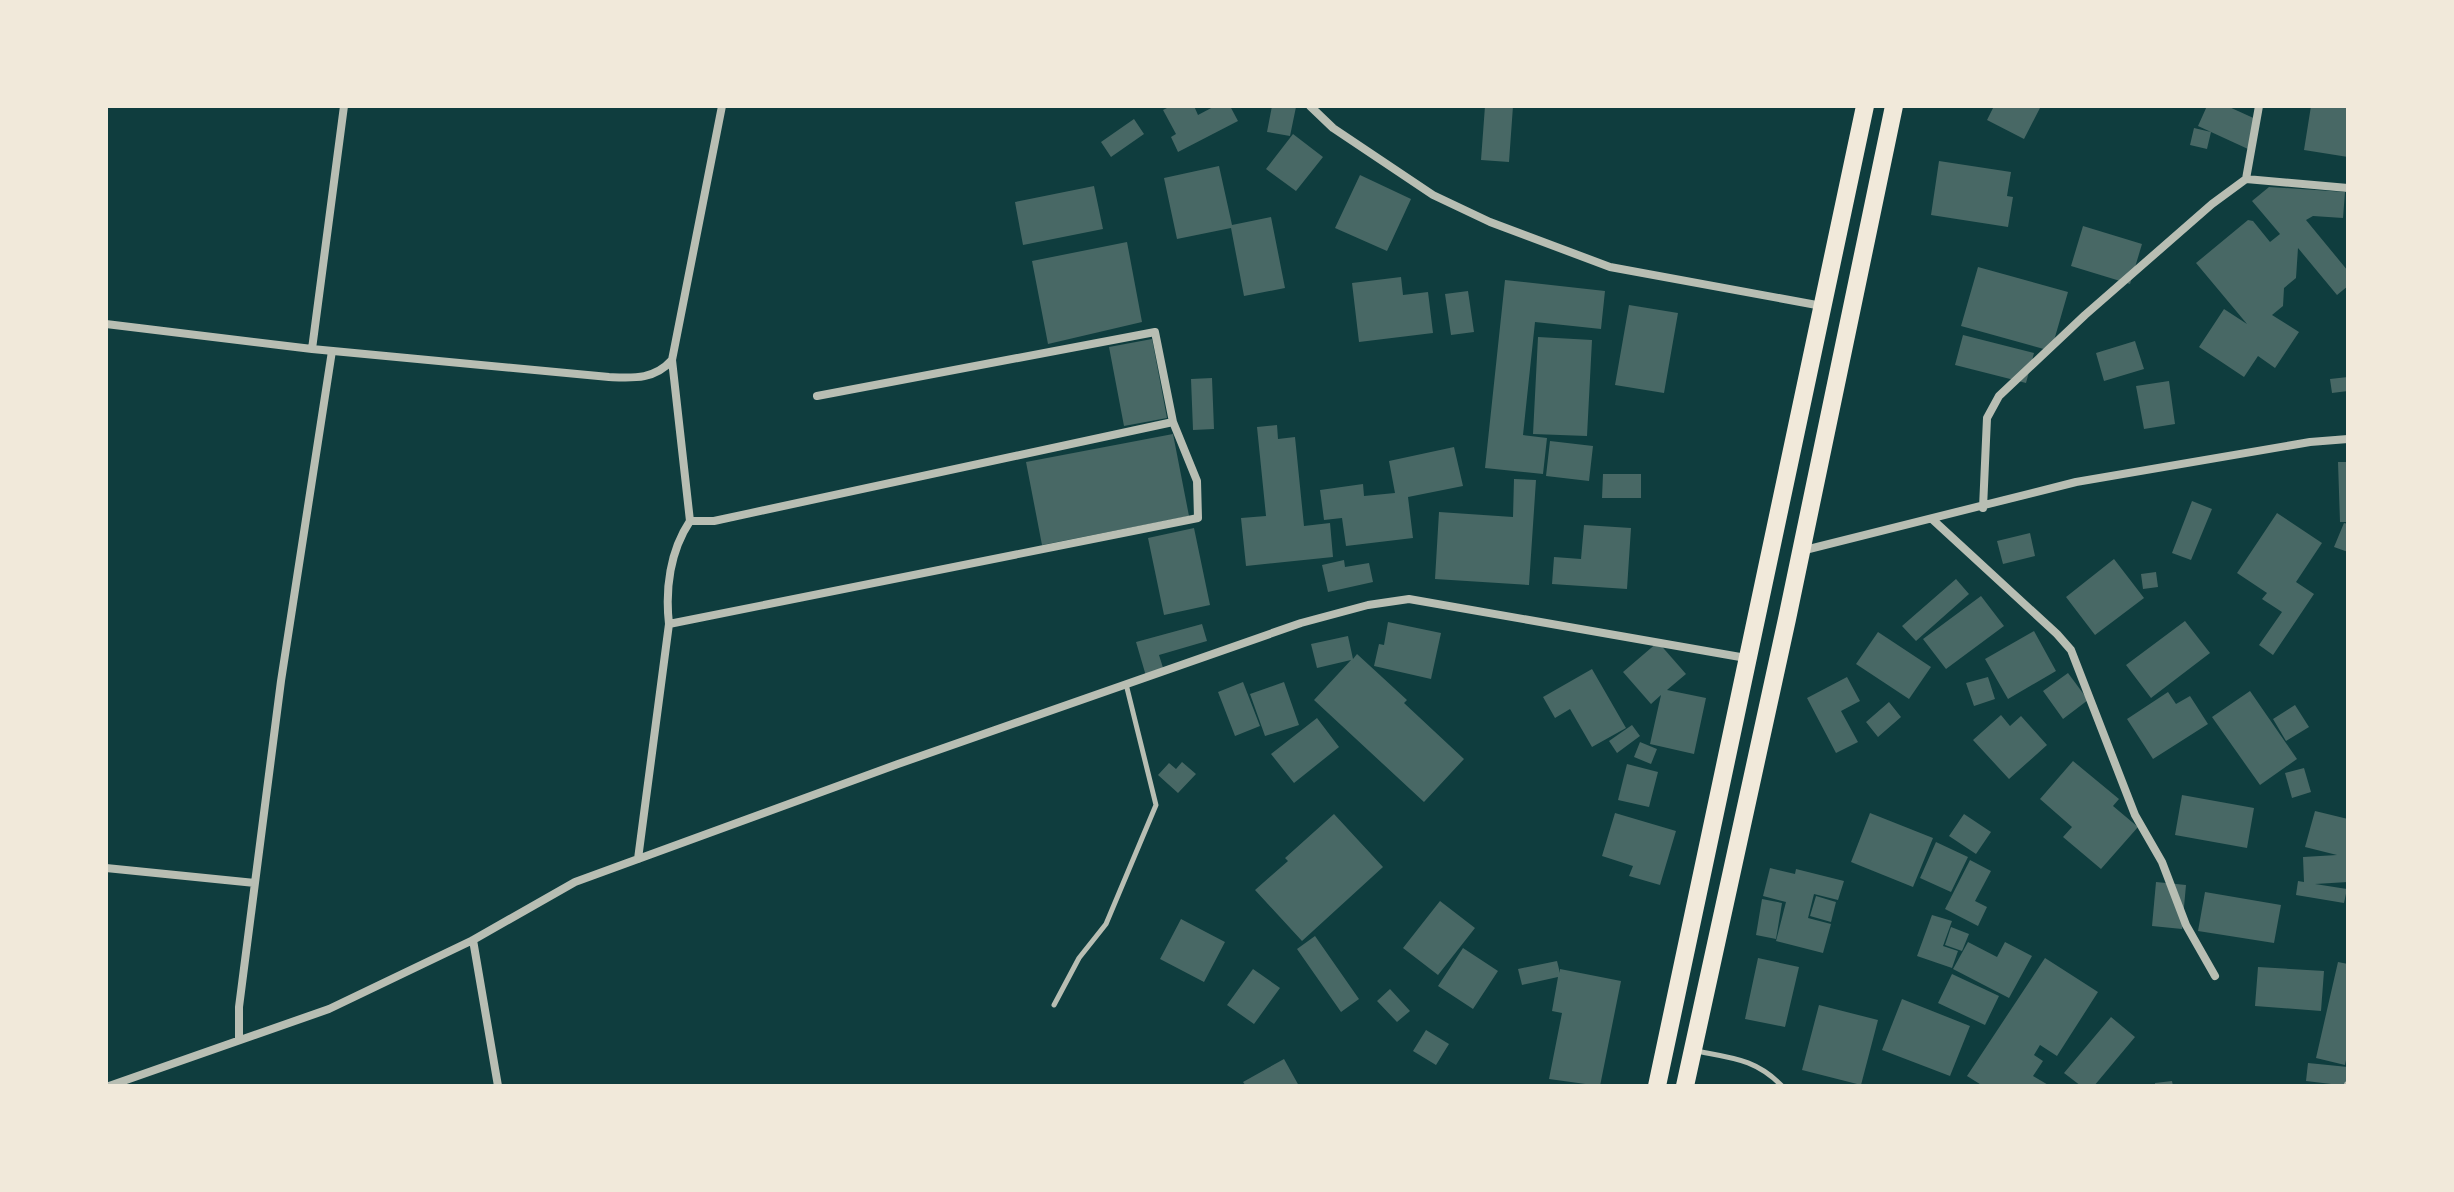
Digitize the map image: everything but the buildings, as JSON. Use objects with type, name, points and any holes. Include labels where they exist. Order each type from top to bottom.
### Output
[{"type":"main road","points":[[1657,1086],[1865,106]]},
{"type":"main road","points":[[1685,1086],[1894,106]]},
{"type":"street","points":[[312,349],[344,106]]},
{"type":"street","points":[[638,859],[669,624],[666,595],[679,538],[690,521],[672,360],[722,106]]},
{"type":"street","points":[[1310,106],[1333,128],[1433,195],[1490,222],[1610,267],[1822,306]]},
{"type":"street","points":[[2246,179],[2259,106]]},
{"type":"street","points":[[1983,508],[1987,418],[1999,396],[2096,305],[2212,204],[2246,179],[2348,188]]},
{"type":"street","points":[[106,324],[312,349],[609,377],[642,378],[663,370],[672,360]]},
{"type":"street","points":[[669,624],[1198,518],[1197,481],[1173,422],[1155,332],[817,396]]},
{"type":"street","points":[[239,1040],[239,1007],[281,681],[332,351]]},
{"type":"street","points":[[690,521],[714,521],[1173,422]]},
{"type":"street","points":[[1801,551],[1983,508],[2076,482],[2310,442],[2348,439]]},
{"type":"street","points":[[1932,519],[2071,650],[2135,815],[2162,862],[2186,925],[2215,976]]},
{"type":"street","points":[[109,1086],[329,1009],[473,940],[575,882],[1126,684],[1301,623],[1368,605],[1409,599],[1747,658]]},
{"type":"street","points":[[106,868],[255,883]]},
{"type":"street","points":[[473,940],[498,1086]]},
{"type":"lane","points":[[1054,1005],[1079,958],[1106,924],[1156,805],[1126,684]]},
{"type":"lane","points":[[1692,1050],[1747,1061],[1768,1072],[1782,1086]]}]
